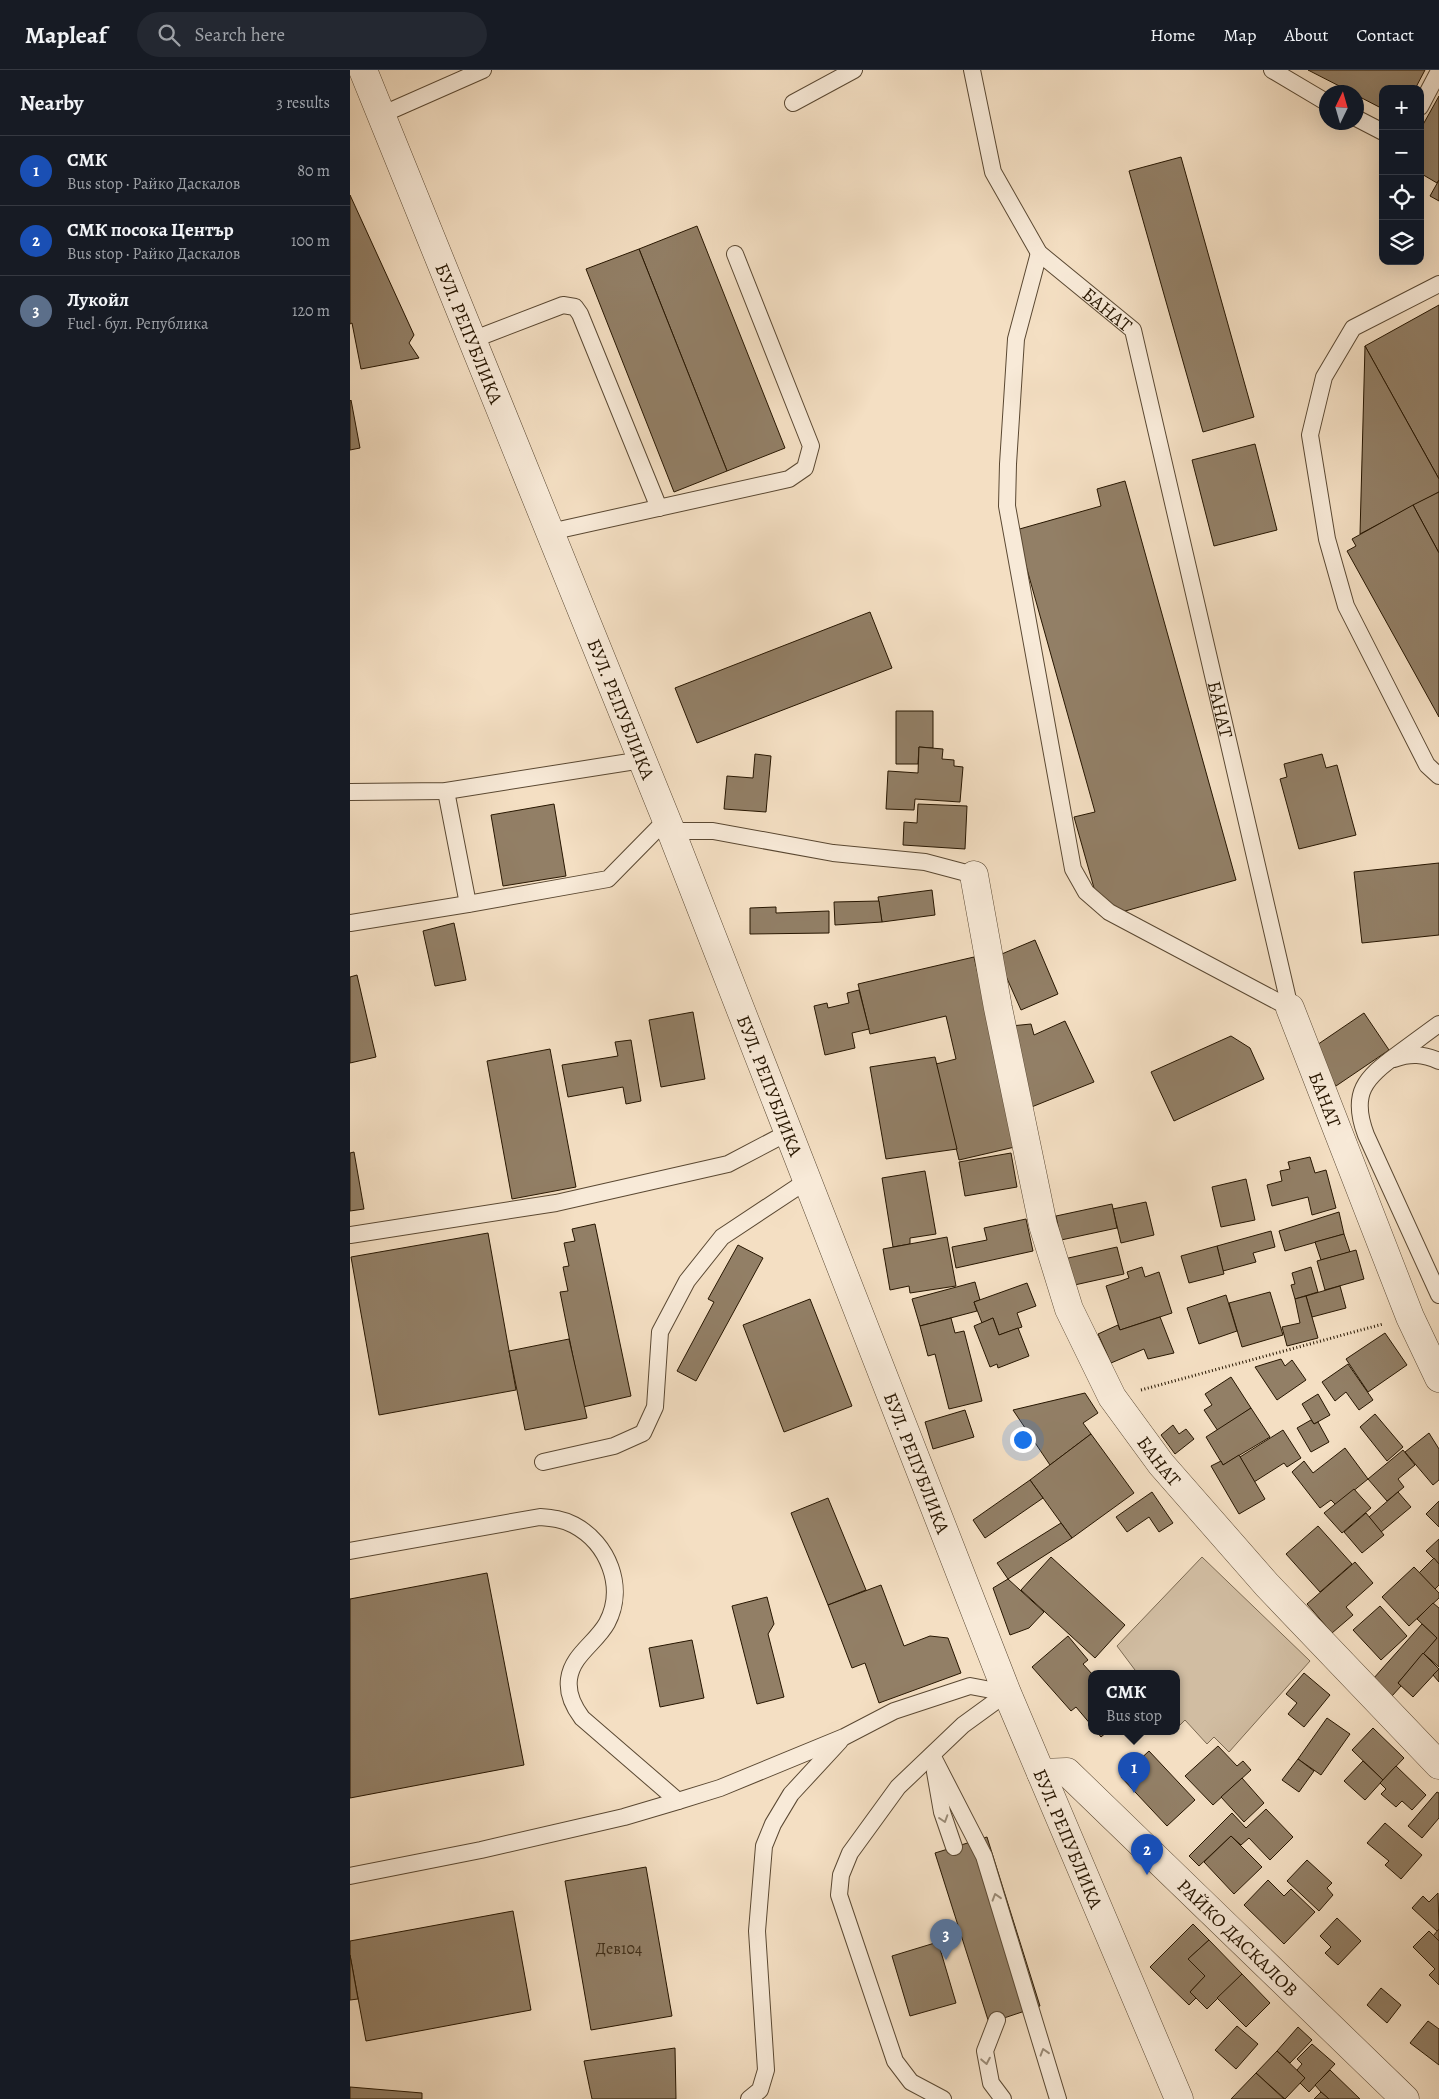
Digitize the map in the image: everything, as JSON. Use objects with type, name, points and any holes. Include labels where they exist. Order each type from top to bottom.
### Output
[{"type":"street","name":"БУЛ. РЕПУБЛИКА","points":[[363,70],[669,825],[1007,1693],[1180,2099]]},
{"type":"street","name":"БАНАТ","points":[[974,874],[998,1008],[1043,1225],[1069,1309],[1112,1397],[1160,1464],[1267,1585],[1439,1764]]},
{"type":"street","name":"БАНАТ","points":[[1290,1008],[1410,1317],[1439,1378]]},
{"type":"street","name":"РАЙКО ДАСКАЛОВ","points":[[1041,1773],[1067,1772],[1405,2099]]},
{"type":"lane","points":[[381,115],[483,70]]},
{"type":"lane","points":[[794,103],[854,70]]},
{"type":"lane","name":"БАНАТ","points":[[972,70],[993,172],[1039,253],[1133,330],[1290,1008]]},
{"type":"lane","points":[[1272,70],[1319,98]]},
{"type":"lane","points":[[1424,99],[1439,71]]},
{"type":"lane","points":[[1364,122],[1379,130]]},
{"type":"lane","points":[[1039,253],[1016,339],[1007,506],[1073,869],[1086,892],[1109,912],[1290,1008]]},
{"type":"lane","points":[[550,532],[789,480],[805,468],[811,446],[734,254]]},
{"type":"lane","points":[[1439,284],[1353,328],[1324,377],[1310,434],[1327,539],[1346,606],[1427,765],[1439,776]]},
{"type":"lane","points":[[472,340],[563,305],[575,307],[580,314],[659,508]]},
{"type":"lane","points":[[350,792],[446,791],[642,760]]},
{"type":"lane","points":[[446,791],[468,904]]},
{"type":"lane","points":[[350,923],[608,879],[669,825],[832,853],[925,862],[974,874]]},
{"type":"lane","points":[[1439,1024],[1380,1066],[1363,1089],[1359,1104],[1360,1120],[1439,1295]]},
{"type":"lane","points":[[1390,1060],[1407,1055],[1425,1055],[1439,1061]]},
{"type":"lane","points":[[350,1235],[556,1202],[728,1164],[789,1132]]},
{"type":"lane","points":[[542,1462],[614,1446],[643,1433],[654,1407],[660,1332],[687,1281],[722,1237],[808,1180]]},
{"type":"lane","points":[[350,1551],[540,1517],[559,1519],[584,1531],[595,1540],[604,1552],[614,1577],[615,1591],[608,1621],[574,1665],[569,1678],[569,1693],[572,1702],[582,1718],[678,1801]]},
{"type":"lane","points":[[350,1876],[481,1850],[624,1817],[720,1788],[844,1737],[894,1711],[970,1686],[1007,1693]]},
{"type":"lane","points":[[943,2099],[911,2082],[895,2061],[839,1895],[841,1875],[850,1852],[898,1787],[963,1725],[1007,1693]]},
{"type":"lane","points":[[758,2096],[766,2070],[757,1931],[764,1846],[773,1824],[791,1794],[844,1737]]},
{"type":"lane","points":[[932,1755],[942,1812],[954,1847]]},
{"type":"lane","points":[[932,1755],[984,1856],[1058,2099]]},
{"type":"lane","points":[[997,2020],[985,2051],[991,2083],[1004,2099]]},
{"type":"path","points":[[1112,1397],[1410,1317]]},
{"type":"shaded area","points":[[1202,1557],[1310,1661],[1229,1752],[1214,1737],[1207,1744],[1185,1720],[1180,1725],[1180,1670],[1135,1670],[1117,1646]]},
{"type":"building","points":[[1308,70],[1425,70],[1417,85],[1379,85],[1379,107],[1364,99],[1364,85],[1337,85]]},
{"type":"building","points":[[1439,96],[1439,180],[1437,183],[1424,175],[1424,123]]},
{"type":"building","points":[[1181,157],[1254,417],[1203,432],[1129,171]]},
{"type":"building","points":[[1439,180],[1439,201],[1430,196]]},
{"type":"building","points":[[350,195],[414,335],[409,343],[419,358],[361,369],[352,323],[350,324]]},
{"type":"building","points":[[697,226],[785,448],[727,471],[639,249]]},
{"type":"building","points":[[639,249],[727,471],[674,492],[586,269]]},
{"type":"building","points":[[1439,305],[1439,479],[1365,346]]},
{"type":"building","points":[[1365,346],[1439,479],[1439,492],[1360,534]]},
{"type":"building","points":[[350,401],[360,448],[350,450]]},
{"type":"building","points":[[1255,444],[1277,530],[1214,546],[1192,460]]},
{"type":"building","points":[[1125,481],[1236,880],[1118,913],[1094,888],[1074,817],[1095,812],[1016,530],[1101,506],[1097,489]]},
{"type":"building","points":[[1439,492],[1439,553],[1413,505]]},
{"type":"building","points":[[1413,505],[1439,553],[1439,717],[1347,551],[1356,546],[1352,539]]},
{"type":"building","points":[[870,612],[892,668],[697,743],[675,688]]},
{"type":"building","points":[[896,711],[933,711],[933,748],[919,747],[918,764],[896,764]]},
{"type":"building","points":[[919,747],[943,749],[942,759],[954,760],[954,766],[963,767],[960,802],[915,799],[914,810],[886,809],[888,771],[918,773]]},
{"type":"building","points":[[755,754],[771,756],[766,812],[724,809],[727,776],[753,778]]},
{"type":"building","points":[[1322,754],[1326,768],[1337,765],[1356,835],[1299,849],[1280,779],[1287,777],[1284,764]]},
{"type":"building","points":[[554,804],[566,876],[503,886],[491,815]]},
{"type":"building","points":[[918,804],[967,806],[965,849],[903,845],[904,822],[917,823]]},
{"type":"building","points":[[1439,863],[1439,935],[1362,943],[1354,872]]},
{"type":"building","points":[[932,890],[935,915],[882,922],[878,897]]},
{"type":"building","points":[[879,901],[882,922],[835,925],[834,902]]},
{"type":"building","points":[[776,907],[776,913],[829,911],[829,933],[750,934],[750,908]]},
{"type":"building","points":[[454,923],[466,980],[435,986],[423,931]]},
{"type":"building","points":[[1035,940],[1058,994],[1021,1010],[997,956]]},
{"type":"building","points":[[974,957],[1019,1146],[959,1160],[936,1064],[956,1059],[946,1016],[870,1034],[858,984]]},
{"type":"building","points":[[357,975],[376,1057],[350,1063],[350,977]]},
{"type":"building","points":[[859,990],[869,1029],[852,1033],[855,1048],[825,1055],[814,1006],[827,1003],[828,1008],[849,1003],[847,993]]},
{"type":"building","points":[[693,1012],[705,1079],[661,1087],[649,1020]]},
{"type":"building","points":[[1364,1013],[1389,1050],[1336,1086],[1311,1049]]},
{"type":"building","points":[[1065,1021],[1094,1082],[1029,1108],[1011,1026],[1031,1024],[1034,1035]]},
{"type":"building","points":[[1231,1036],[1250,1048],[1264,1079],[1174,1121],[1151,1072]]},
{"type":"building","points":[[631,1040],[641,1101],[626,1104],[623,1087],[568,1097],[562,1065],[618,1056],[615,1042]]},
{"type":"building","points":[[550,1049],[576,1187],[512,1199],[487,1061]]},
{"type":"building","points":[[935,1057],[957,1149],[886,1159],[870,1067]]},
{"type":"building","points":[[354,1152],[364,1209],[350,1211],[350,1153]]},
{"type":"building","points":[[1011,1153],[1017,1187],[965,1196],[959,1162]]},
{"type":"building","points":[[1310,1157],[1315,1173],[1326,1170],[1336,1208],[1312,1215],[1308,1197],[1272,1206],[1267,1185],[1282,1181],[1280,1171],[1290,1169],[1288,1162]]},
{"type":"building","points":[[925,1171],[936,1234],[910,1238],[910,1244],[893,1247],[882,1178]]},
{"type":"building","points":[[1246,1179],[1255,1220],[1221,1227],[1212,1187]]},
{"type":"building","points":[[1146,1202],[1154,1235],[1121,1243],[1113,1209]]},
{"type":"building","points":[[1112,1204],[1117,1228],[1061,1240],[1056,1216]]},
{"type":"building","points":[[1339,1212],[1344,1234],[1285,1251],[1279,1231]]},
{"type":"building","points":[[1026,1219],[1033,1251],[956,1268],[952,1247],[987,1240],[984,1228]]},
{"type":"building","points":[[595,1224],[631,1396],[583,1407],[560,1292],[568,1291],[563,1267],[569,1266],[564,1243],[575,1241],[572,1229]]},
{"type":"building","points":[[1271,1231],[1275,1247],[1253,1253],[1256,1262],[1223,1271],[1217,1246]]},
{"type":"building","points":[[488,1233],[516,1390],[379,1415],[351,1257]]},
{"type":"building","points":[[1344,1234],[1350,1252],[1321,1260],[1315,1242]]},
{"type":"building","points":[[947,1237],[956,1286],[910,1293],[909,1286],[890,1290],[883,1249]]},
{"type":"building","points":[[738,1245],[763,1258],[696,1381],[677,1371],[714,1302],[708,1299]]},
{"type":"building","points":[[1217,1246],[1224,1274],[1189,1283],[1181,1256]]},
{"type":"building","points":[[1117,1247],[1124,1274],[1070,1286],[1064,1259]]},
{"type":"building","points":[[1356,1250],[1364,1279],[1325,1290],[1317,1261]]},
{"type":"building","points":[[1142,1267],[1145,1277],[1159,1272],[1172,1313],[1120,1330],[1106,1286],[1129,1278],[1127,1272]]},
{"type":"building","points":[[1311,1267],[1318,1292],[1295,1299],[1291,1285],[1295,1284],[1292,1273]]},
{"type":"building","points":[[975,1282],[980,1300],[974,1302],[977,1311],[920,1326],[912,1299]]},
{"type":"building","points":[[1027,1283],[1036,1306],[1017,1313],[1022,1327],[999,1335],[993,1318],[982,1323],[974,1302]]},
{"type":"building","points":[[1340,1286],[1346,1308],[1312,1317],[1306,1296]]},
{"type":"building","points":[[1270,1292],[1283,1335],[1242,1347],[1229,1303]]},
{"type":"building","points":[[1226,1295],[1237,1331],[1199,1344],[1187,1308]]},
{"type":"building","points":[[1306,1296],[1318,1338],[1287,1346],[1282,1327],[1300,1323],[1295,1299]]},
{"type":"building","points":[[810,1299],[852,1406],[784,1432],[743,1325]]},
{"type":"building","points":[[1160,1317],[1174,1353],[1148,1359],[1144,1349],[1111,1363],[1098,1334],[1118,1325],[1120,1330]]},
{"type":"building","points":[[951,1318],[955,1333],[964,1331],[982,1401],[949,1409],[935,1354],[928,1356],[920,1326]]},
{"type":"building","points":[[993,1318],[999,1335],[1018,1328],[1029,1356],[998,1368],[997,1364],[990,1367],[974,1326]]},
{"type":"building","points":[[1385,1333],[1407,1365],[1368,1392],[1346,1359]]},
{"type":"building","points":[[569,1339],[587,1418],[525,1430],[509,1351]]},
{"type":"building","points":[[1281,1359],[1285,1366],[1292,1360],[1306,1380],[1277,1400],[1255,1367]]},
{"type":"building","points":[[1348,1364],[1373,1400],[1359,1410],[1346,1392],[1335,1401],[1322,1382]]},
{"type":"building","points":[[1231,1377],[1251,1408],[1218,1431],[1204,1410],[1212,1405],[1205,1394]]},
{"type":"building","points":[[1085,1393],[1098,1413],[1083,1423],[1091,1434],[1050,1465],[1013,1410]]},
{"type":"building","points":[[1318,1394],[1330,1415],[1314,1424],[1302,1404]]},
{"type":"building","points":[[1251,1408],[1270,1437],[1223,1465],[1206,1437]]},
{"type":"building","points":[[965,1410],[974,1437],[933,1449],[925,1422]]},
{"type":"building","points":[[1375,1414],[1403,1447],[1387,1461],[1360,1427]]},
{"type":"building","points":[[1311,1420],[1314,1424],[1318,1422],[1329,1442],[1311,1452],[1297,1428]]},
{"type":"building","points":[[1173,1425],[1179,1434],[1186,1429],[1194,1439],[1175,1454],[1161,1435]]},
{"type":"building","points":[[1283,1430],[1301,1458],[1287,1467],[1284,1463],[1254,1482],[1240,1457]]},
{"type":"building","points":[[1429,1433],[1439,1449],[1439,1480],[1433,1485],[1405,1452]]},
{"type":"building","points":[[1091,1434],[1134,1493],[1072,1538],[1030,1480]]},
{"type":"building","points":[[1345,1448],[1368,1479],[1336,1505],[1331,1500],[1320,1508],[1292,1472],[1304,1461],[1313,1473]]},
{"type":"building","points":[[1403,1450],[1415,1465],[1398,1479],[1404,1487],[1387,1501],[1368,1479]]},
{"type":"building","points":[[1239,1455],[1265,1499],[1239,1514],[1211,1466],[1221,1461],[1223,1465]]},
{"type":"building","points":[[1030,1480],[1043,1498],[985,1538],[973,1520]]},
{"type":"building","points":[[1354,1489],[1371,1508],[1342,1533],[1324,1513]]},
{"type":"building","points":[[1152,1492],[1173,1523],[1159,1532],[1149,1517],[1127,1532],[1116,1517]]},
{"type":"building","points":[[1398,1492],[1411,1507],[1381,1532],[1369,1517]]},
{"type":"building","points":[[828,1498],[866,1590],[828,1605],[791,1513]]},
{"type":"building","points":[[1439,1501],[1439,1527],[1426,1514]]},
{"type":"building","points":[[1366,1513],[1384,1535],[1362,1553],[1344,1532]]},
{"type":"building","points":[[1061,1523],[1072,1538],[1008,1579],[997,1563]]},
{"type":"building","points":[[1318,1526],[1352,1564],[1320,1592],[1286,1554]]},
{"type":"building","points":[[1439,1539],[1439,1564],[1426,1551]]},
{"type":"building","points":[[1051,1557],[1125,1625],[1095,1658],[1021,1590]]},
{"type":"building","points":[[1434,1558],[1439,1564],[1439,1585],[1435,1589],[1419,1573]]},
{"type":"building","points":[[1355,1562],[1373,1583],[1346,1607],[1353,1615],[1332,1633],[1307,1604]]},
{"type":"building","points":[[1414,1567],[1439,1593],[1439,1598],[1409,1626],[1382,1597]]},
{"type":"building","points":[[487,1573],[524,1765],[350,1798],[350,1599]]},
{"type":"building","points":[[1008,1579],[1044,1612],[1029,1628],[1010,1635],[993,1588]]},
{"type":"building","points":[[881,1585],[904,1646],[930,1636],[948,1638],[961,1673],[879,1703],[865,1663],[852,1668],[828,1605]]},
{"type":"building","points":[[767,1597],[774,1624],[768,1634],[784,1697],[757,1704],[732,1606]]},
{"type":"building","points":[[1433,1603],[1439,1608],[1439,1667],[1423,1653],[1437,1638],[1417,1619]]},
{"type":"building","points":[[1380,1606],[1407,1636],[1381,1660],[1353,1630]]},
{"type":"building","points":[[1422,1624],[1437,1638],[1398,1683],[1401,1686],[1392,1696],[1373,1679]]},
{"type":"building","points":[[1068,1636],[1088,1660],[1083,1664],[1088,1670],[1088,1721],[1076,1707],[1071,1711],[1032,1667]]},
{"type":"building","points":[[692,1640],[704,1698],[660,1707],[649,1648]]},
{"type":"building","points":[[1423,1653],[1439,1669],[1413,1697],[1398,1683]]},
{"type":"building","points":[[1439,1669],[1439,1682],[1433,1675]]},
{"type":"building","points":[[1304,1673],[1330,1695],[1304,1727],[1288,1714],[1297,1703],[1286,1694]]},
{"type":"building","points":[[1327,1718],[1350,1734],[1321,1775],[1298,1759]]},
{"type":"building","points":[[1373,1728],[1404,1758],[1383,1780],[1352,1750]]},
{"type":"building","points":[[1218,1746],[1237,1766],[1243,1761],[1251,1770],[1213,1805],[1185,1776]]},
{"type":"building","points":[[1149,1751],[1195,1800],[1167,1826],[1121,1777]]},
{"type":"building","points":[[1298,1759],[1314,1771],[1299,1792],[1282,1780]]},
{"type":"building","points":[[1363,1761],[1383,1780],[1365,1800],[1344,1781]]},
{"type":"building","points":[[1396,1766],[1426,1795],[1412,1810],[1402,1801],[1396,1807],[1381,1794],[1386,1789],[1380,1783]]},
{"type":"building","points":[[1242,1778],[1264,1803],[1244,1822],[1221,1797]]},
{"type":"building","points":[[1437,1792],[1439,1793],[1439,1818],[1422,1838],[1408,1826]]},
{"type":"building","points":[[1266,1809],[1293,1837],[1270,1860],[1249,1838],[1241,1845],[1231,1836],[1199,1866],[1189,1856],[1232,1813],[1246,1828]]},
{"type":"building","points":[[1385,1823],[1422,1855],[1401,1879],[1385,1865],[1389,1861],[1367,1843]]},
{"type":"building","points":[[1231,1836],[1262,1867],[1234,1894],[1204,1862]]},
{"type":"building","points":[[987,1837],[1040,2006],[989,2023],[935,1853]]},
{"type":"building","points":[[1307,1860],[1332,1883],[1327,1888],[1333,1895],[1319,1911],[1287,1881]]},
{"type":"building","points":[[646,1867],[672,2016],[591,2030],[565,1881]]},
{"type":"building","points":[[1268,1880],[1284,1896],[1291,1889],[1315,1912],[1284,1944],[1244,1905]]},
{"type":"building","points":[[1438,1893],[1439,1929],[1437,1931],[1412,1908],[1423,1896],[1429,1902]]},
{"type":"building","points":[[513,1911],[531,2010],[366,2041],[350,1955],[350,1941]]},
{"type":"building","points":[[1337,1918],[1361,1941],[1338,1965],[1325,1953],[1331,1947],[1320,1936]]},
{"type":"building","points":[[1193,1924],[1209,1940],[1188,1959],[1205,1976],[1190,1992],[1196,1998],[1189,2005],[1150,1967]]},
{"type":"building","points":[[1439,1929],[1439,1941],[1433,1936]]},
{"type":"building","points":[[1429,1931],[1439,1941],[1439,1985],[1429,1975],[1435,1969],[1413,1947]]},
{"type":"building","points":[[1209,1940],[1242,1974],[1207,2009],[1190,1992],[1205,1976],[1188,1959]]},
{"type":"building","points":[[938,1942],[956,2003],[910,2016],[892,1956]]},
{"type":"building","points":[[350,1955],[358,1999],[350,2000]]},
{"type":"building","points":[[1242,1974],[1270,2003],[1246,2027],[1217,1998]]},
{"type":"building","points":[[1381,1988],[1401,2005],[1387,2023],[1367,2005]]},
{"type":"building","points":[[1428,2021],[1439,2029],[1439,2065],[1410,2043]]},
{"type":"building","points":[[1237,2026],[1258,2044],[1236,2069],[1215,2050]]},
{"type":"building","points":[[1298,2027],[1312,2040],[1290,2063],[1277,2051]]},
{"type":"building","points":[[1312,2044],[1335,2064],[1309,2092],[1300,2083],[1305,2078],[1297,2070],[1302,2064],[1297,2059]]},
{"type":"building","points":[[675,2048],[676,2099],[592,2099],[584,2061]]},
{"type":"building","points":[[1277,2051],[1305,2078],[1285,2099],[1256,2073]]},
{"type":"building","points":[[1330,2070],[1360,2099],[1329,2099],[1321,2092],[1315,2085]]},
{"type":"building","points":[[1256,2073],[1284,2099],[1231,2099]]},
{"type":"building","points":[[350,2087],[422,2093],[422,2099],[350,2099]]},
{"type":"building","points":[[1321,2092],[1329,2099],[1314,2099]]},
{"type":"place","name":"СМК","points":[[1134,1793]]},
{"type":"place","name":"СМК посока Център","points":[[1147,1875]]},
{"type":"place","name":"Лукойл","points":[[946,1960]]}]
